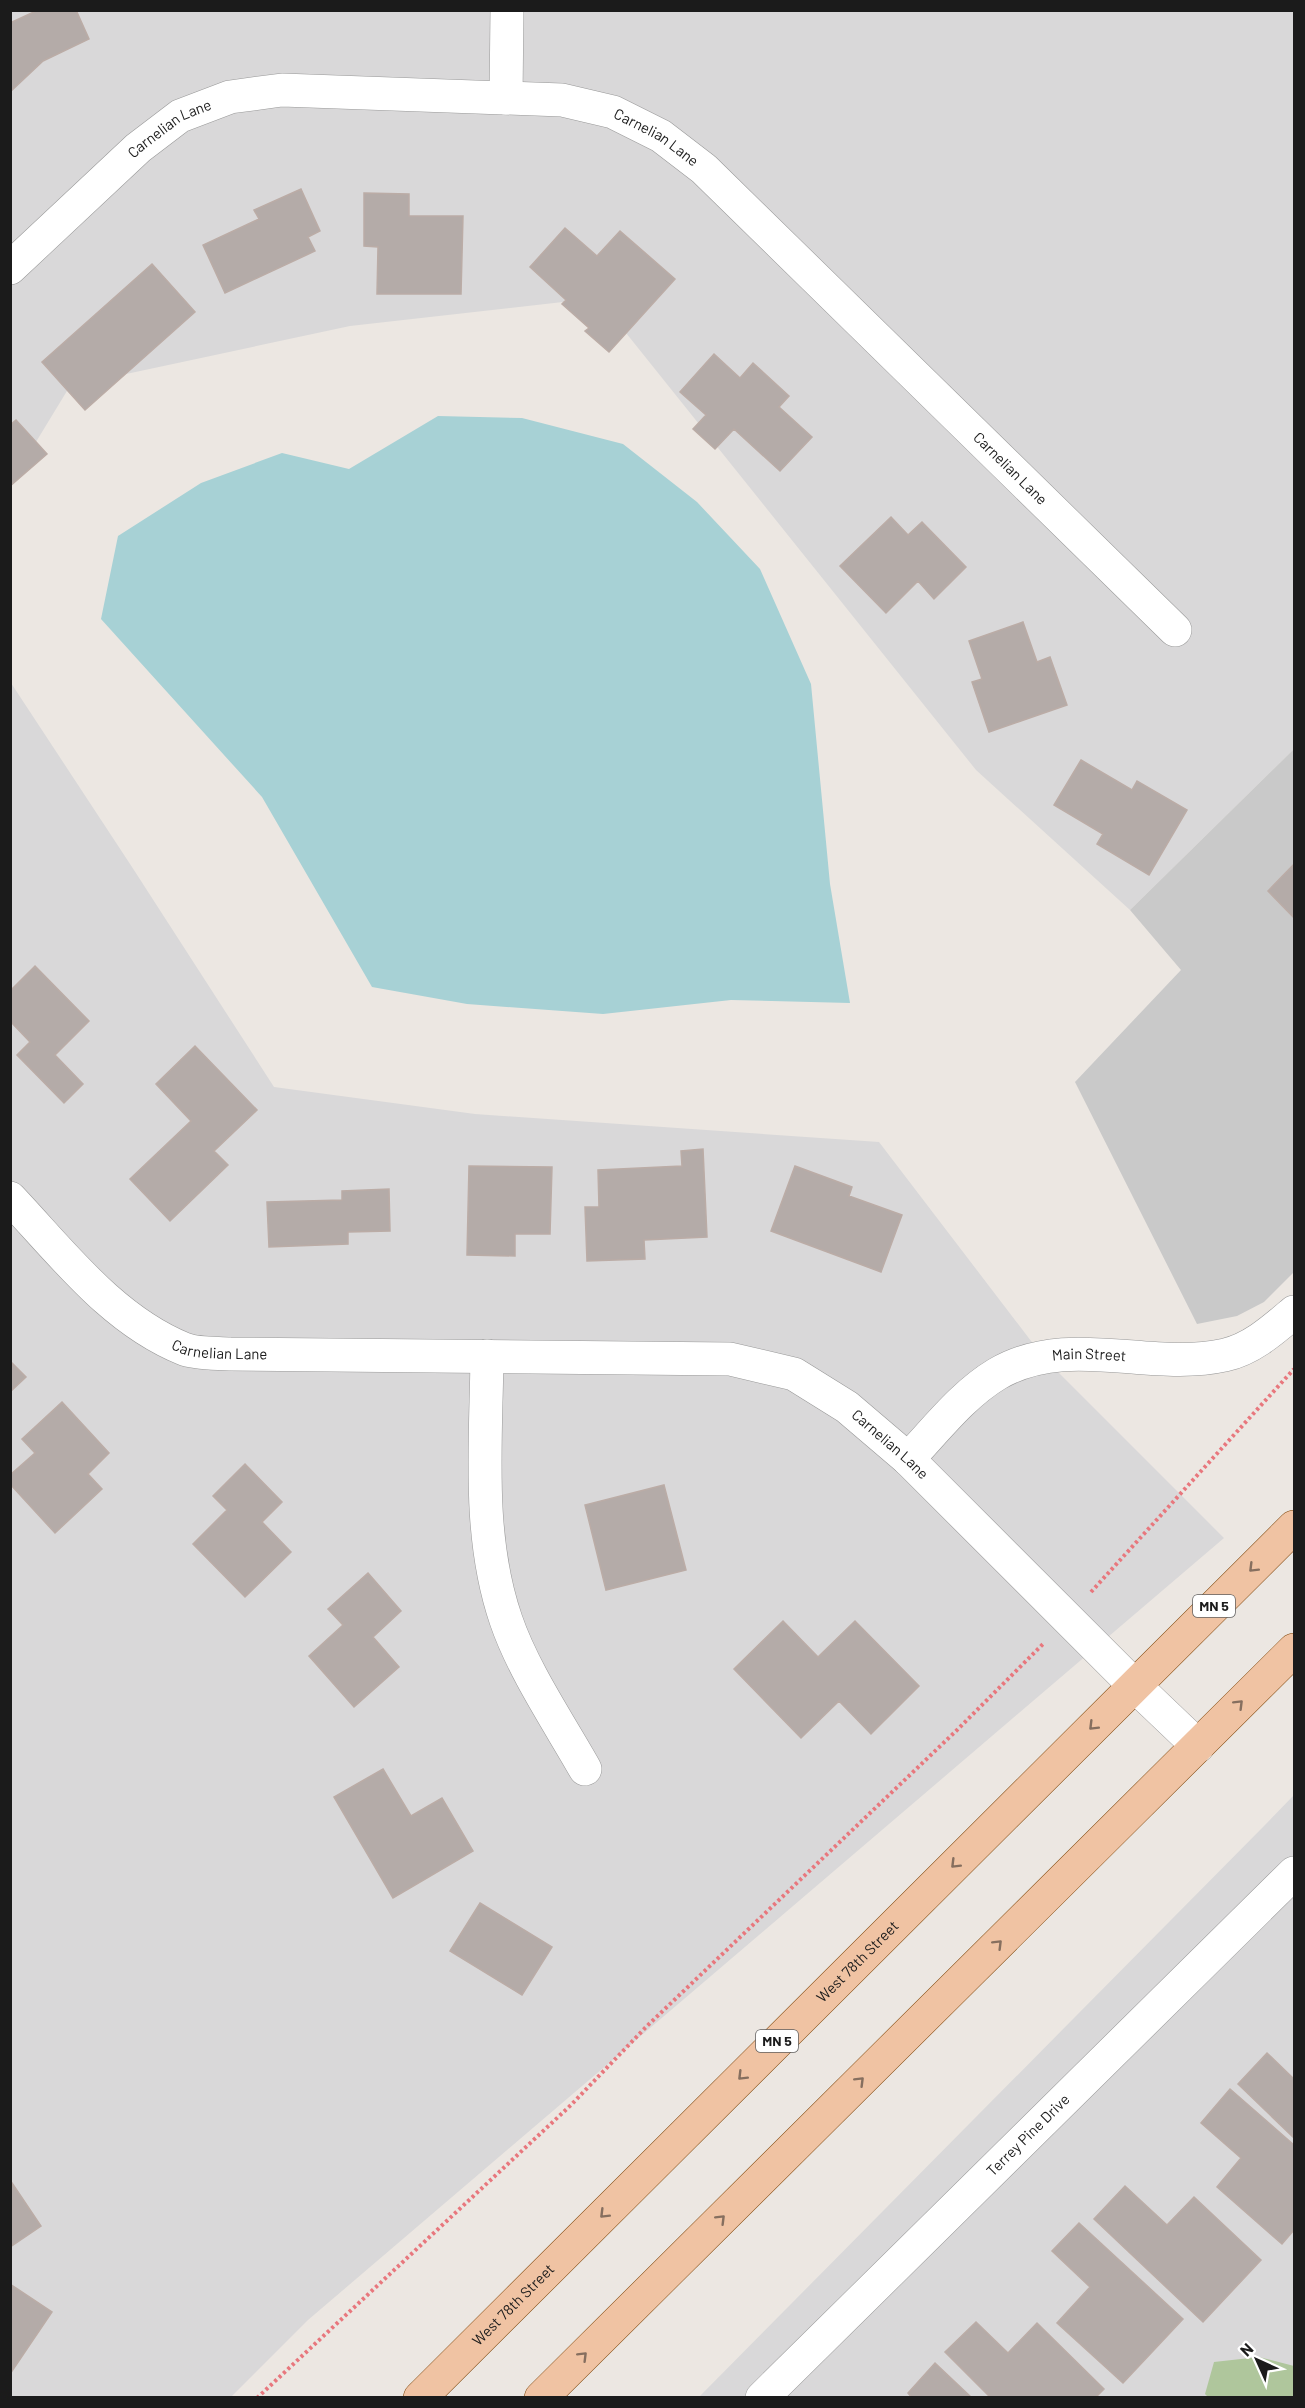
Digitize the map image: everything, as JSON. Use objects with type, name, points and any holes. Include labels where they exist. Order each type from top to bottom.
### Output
[{"type":"main road","name":"West 78th Street","points":[[420,2397],[1294,1527]]},
{"type":"main road","points":[[541,2397],[1294,1650]]},
{"type":"street","points":[[506,98],[507,10]]},
{"type":"street","name":"Carnelian Lane","points":[[10,268],[138,148],[180,116],[230,97],[282,90],[562,100],[613,112],[661,135],[704,169],[1175,630]]},
{"type":"street","name":"Carnelian Lane","points":[[10,1198],[111,1304],[147,1331],[186,1350],[230,1354],[730,1359],[794,1374],[847,1407],[908,1459],[1198,1746]]},
{"type":"street","name":"Main Street","points":[[908,1459],[972,1393],[997,1374],[1027,1361],[1056,1354],[1096,1353],[1172,1359],[1227,1355],[1257,1342],[1294,1312]]},
{"type":"street","points":[[487,1356],[485,1497],[490,1561],[506,1621],[532,1677],[585,1769]]},
{"type":"street","name":"Terrey Pine Drive","points":[[762,2397],[1294,1873]]},
{"type":"path","points":[[257,2397],[571,2105],[647,2026],[956,1731],[1067,1618],[1294,1369]]},
{"type":"shaded area","points":[[11,11],[1294,11],[1294,749],[1130,910],[976,770],[598,298],[350,326],[70,386],[11,483]]},
{"type":"shaded area","points":[[11,683],[274,1087],[475,1114],[879,1142],[1044,1358],[1224,1538],[308,2320],[231,2397],[11,2397]]},
{"type":"shaded area","points":[[1294,749],[1294,1272],[1264,1302],[1237,1316],[1197,1324],[1075,1082],[1181,970],[1130,910]]},
{"type":"shaded area","points":[[1294,1795],[1294,2397],[698,2398],[1264,1826]]},
{"type":"green space","points":[[1259,2357],[1294,2366],[1294,2397],[1209,2398],[1205,2394],[1214,2362]]},
{"type":"water","points":[[438,416],[522,418],[623,444],[697,502],[760,569],[811,684],[830,884],[850,1003],[731,1000],[603,1014],[467,1004],[372,987],[262,797],[101,619],[118,536],[201,483],[282,453],[349,469]]},
{"type":"building","points":[[38,10],[76,10],[89,39],[43,61],[10,92],[10,23]]},
{"type":"building","points":[[301,189],[320,231],[308,237],[315,251],[225,293],[203,245],[259,219],[254,210]]},
{"type":"building","points":[[364,193],[409,194],[409,216],[463,216],[461,294],[377,294],[378,247],[364,246]]},
{"type":"building","points":[[565,228],[597,256],[620,231],[675,279],[609,352],[585,331],[589,328],[562,304],[566,300],[530,267]]},
{"type":"building","points":[[152,264],[195,312],[85,410],[42,362]]},
{"type":"building","points":[[714,354],[740,378],[753,363],[789,396],[779,407],[812,437],[780,471],[734,429],[715,449],[693,429],[706,415],[680,392]]},
{"type":"building","points":[[16,420],[47,454],[10,486],[10,425]]},
{"type":"building","points":[[891,517],[908,535],[922,522],[966,567],[934,599],[918,581],[886,613],[840,566]]},
{"type":"building","points":[[1023,622],[1037,662],[1050,657],[1067,705],[989,732],[972,682],[982,679],[969,641]]},
{"type":"building","points":[[1081,760],[1132,790],[1137,781],[1187,810],[1149,875],[1097,844],[1103,834],[1054,805]]},
{"type":"building","points":[[1294,864],[1294,918],[1268,891]]},
{"type":"building","points":[[35,966],[89,1021],[55,1055],[83,1084],[64,1103],[17,1055],[30,1042],[10,1021],[10,991]]},
{"type":"building","points":[[195,1046],[257,1110],[214,1151],[228,1165],[170,1221],[130,1179],[191,1121],[156,1084]]},
{"type":"building","points":[[703,1149],[707,1237],[644,1240],[645,1259],[587,1261],[585,1207],[599,1207],[598,1170],[682,1166],[681,1151]]},
{"type":"building","points":[[469,1166],[552,1167],[550,1234],[515,1234],[515,1256],[467,1255]]},
{"type":"building","points":[[795,1166],[852,1187],[849,1196],[902,1215],[881,1272],[771,1231]]},
{"type":"building","points":[[389,1189],[390,1231],[348,1232],[348,1244],[269,1247],[267,1202],[342,1200],[342,1191]]},
{"type":"building","points":[[10,1361],[26,1377],[10,1392]]},
{"type":"building","points":[[62,1402],[109,1453],[88,1474],[102,1489],[55,1533],[10,1484],[10,1475],[35,1453],[22,1439]]},
{"type":"building","points":[[245,1464],[282,1502],[262,1522],[291,1552],[245,1597],[193,1544],[227,1510],[213,1496]]},
{"type":"building","points":[[664,1485],[686,1570],[606,1590],[585,1505]]},
{"type":"building","points":[[368,1573],[401,1611],[373,1637],[399,1667],[354,1707],[309,1656],[343,1625],[328,1609]]},
{"type":"building","points":[[783,1621],[818,1657],[855,1621],[919,1686],[871,1734],[839,1701],[801,1738],[734,1669]]},
{"type":"building","points":[[383,1769],[411,1816],[442,1798],[473,1851],[393,1898],[334,1797]]},
{"type":"building","points":[[480,1903],[552,1947],[522,1995],[450,1951]]},
{"type":"building","points":[[1267,2053],[1294,2079],[1294,2138],[1238,2084]]},
{"type":"building","points":[[1230,2089],[1294,2145],[1294,2230],[1282,2244],[1217,2187],[1241,2158],[1201,2123]]},
{"type":"building","points":[[10,2180],[41,2226],[10,2247]]},
{"type":"building","points":[[1125,2186],[1167,2225],[1194,2197],[1261,2260],[1203,2322],[1094,2219]]},
{"type":"building","points":[[1079,2223],[1183,2319],[1123,2383],[1057,2323],[1090,2287],[1052,2251]]},
{"type":"building","points":[[10,2284],[52,2312],[10,2374]]},
{"type":"building","points":[[976,2322],[1008,2353],[1037,2323],[1104,2389],[1095,2398],[991,2398],[945,2352]]},
{"type":"building","points":[[935,2363],[972,2398],[912,2398],[908,2393]]}]
